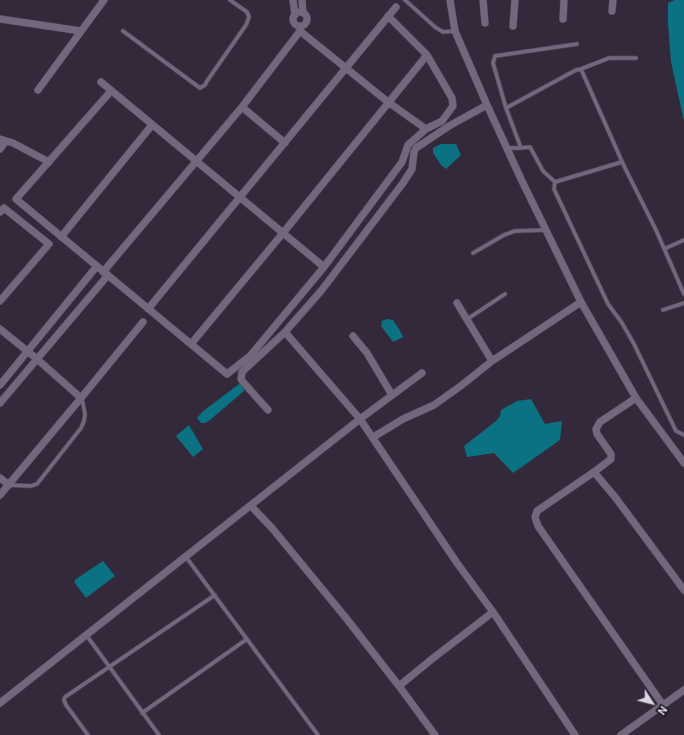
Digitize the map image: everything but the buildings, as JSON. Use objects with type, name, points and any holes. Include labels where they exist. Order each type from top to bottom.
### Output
[{"type":"street","points":[[38,90],[104,0]]},
{"type":"street","points":[[293,0],[295,15],[293,21],[295,24],[388,102],[426,129]]},
{"type":"street","points":[[0,403],[242,107],[305,24],[307,20],[303,13],[302,0]]},
{"type":"street","points":[[450,0],[455,31],[487,105],[506,148],[581,302],[636,398],[684,463]]},
{"type":"street","points":[[482,0],[485,23]]},
{"type":"street","points":[[513,26],[515,0]]},
{"type":"street","points":[[563,19],[564,0]]},
{"type":"street","points":[[612,11],[613,0]]},
{"type":"street","points":[[148,308],[396,7]]},
{"type":"street","points":[[295,15],[300,12],[303,13]]},
{"type":"street","points":[[111,91],[16,199],[227,374],[250,356],[324,267],[402,162],[408,145],[426,129],[442,120],[453,106],[452,98],[427,55],[388,16]]},
{"type":"street","points":[[0,19],[81,31]]},
{"type":"street","points":[[191,344],[427,55]]},
{"type":"street","points":[[101,82],[324,267]]},
{"type":"street","points":[[268,410],[243,382],[241,379],[242,372],[285,332],[321,291],[403,183],[412,169],[414,152],[416,148],[449,126],[487,105]]},
{"type":"street","points":[[242,107],[285,143]]},
{"type":"street","points":[[61,237],[152,125]]},
{"type":"street","points":[[0,149],[3,140],[13,143],[49,162]]},
{"type":"street","points":[[0,212],[4,208],[49,244],[0,301]]},
{"type":"street","points":[[0,385],[97,266]]},
{"type":"street","points":[[373,438],[403,419],[434,405],[492,361],[581,302]]},
{"type":"street","points":[[457,304],[492,361]]},
{"type":"street","points":[[0,495],[144,322]]},
{"type":"street","points":[[0,329],[28,351],[81,398]]},
{"type":"street","points":[[285,332],[360,419],[457,563],[493,612],[575,735]]},
{"type":"street","points":[[353,336],[367,353],[392,395]]},
{"type":"street","points":[[1,701],[87,636],[360,419],[422,373]]},
{"type":"street","points":[[636,398],[600,422],[596,429],[597,434],[611,454],[611,459],[537,511],[535,517],[538,526],[663,705]]},
{"type":"street","points":[[594,472],[615,497],[684,590]]},
{"type":"street","points":[[0,478],[9,485]]},
{"type":"street","points":[[252,506],[336,606],[399,686],[435,735]]},
{"type":"street","points":[[399,686],[493,612]]},
{"type":"street","points":[[621,735],[684,690]]},
{"type":"lane","points":[[405,0],[435,27],[443,32],[455,31]]},
{"type":"lane","points":[[124,31],[200,88],[205,85],[246,25],[249,17],[247,12],[233,1]]},
{"type":"lane","points":[[521,148],[492,64],[495,56],[577,44]]},
{"type":"lane","points":[[506,108],[576,70],[609,58],[636,58]]},
{"type":"lane","points":[[581,69],[622,162],[684,294]]},
{"type":"lane","points":[[506,148],[530,147],[543,171],[555,182]]},
{"type":"lane","points":[[555,182],[622,162]]},
{"type":"lane","points":[[555,182],[554,189],[608,304],[622,323],[634,344],[676,431],[684,435]]},
{"type":"lane","points":[[473,253],[504,235],[515,231],[546,230]]},
{"type":"lane","points":[[664,249],[684,240]]},
{"type":"lane","points":[[466,320],[505,294]]},
{"type":"lane","points":[[663,310],[684,303]]},
{"type":"lane","points":[[9,485],[30,486],[37,484],[81,428],[85,414],[81,398]]},
{"type":"lane","points":[[186,557],[318,735]]},
{"type":"lane","points":[[88,735],[63,699],[215,595]]},
{"type":"lane","points":[[87,636],[158,735]]},
{"type":"lane","points":[[142,713],[247,639]]},
{"type":"water","points":[[675,0],[684,0],[684,121],[671,62],[668,24],[668,3]]},
{"type":"water","points":[[441,144],[456,144],[461,155],[446,169],[442,166],[433,153],[433,148]]},
{"type":"water","points":[[387,319],[393,320],[403,337],[393,342],[381,326],[382,321]]},
{"type":"water","points":[[239,384],[243,386],[244,391],[210,420],[205,423],[201,423],[197,418],[202,412]]},
{"type":"water","points":[[531,399],[545,424],[562,421],[560,440],[513,473],[494,453],[467,457],[464,446],[496,421],[500,416],[501,410],[517,401]]},
{"type":"water","points":[[189,425],[203,449],[193,457],[176,436]]},
{"type":"water","points":[[103,561],[115,576],[86,598],[74,582],[76,579]]}]
